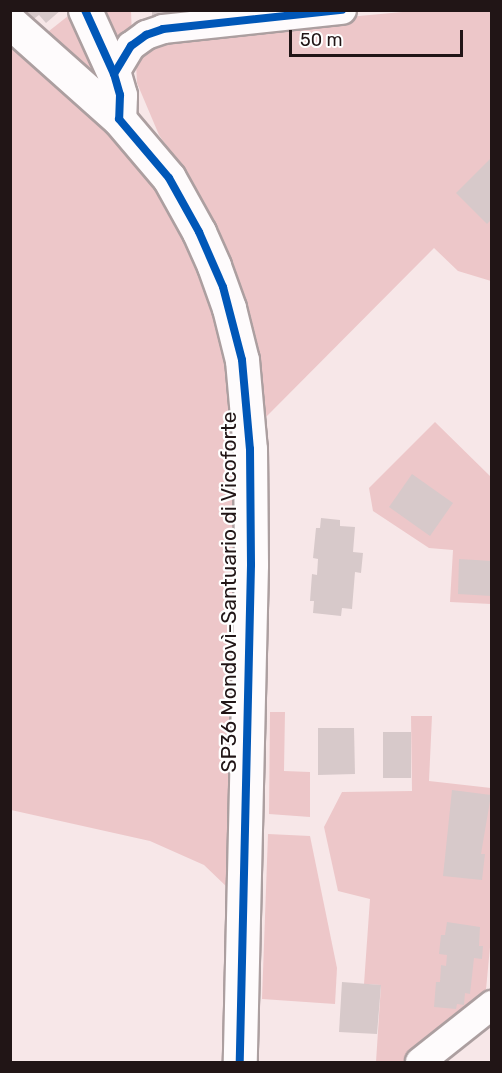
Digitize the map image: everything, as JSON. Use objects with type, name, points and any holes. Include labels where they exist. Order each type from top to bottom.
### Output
[{"type":"main road","points":[[85,10],[114,74],[120,95],[119,119]]},
{"type":"main road","name":"SP36 Mondovì-Santuario di Vicoforte","points":[[10,22],[119,119],[168,178],[199,232],[230,308],[242,360],[248,399],[251,565],[240,1062]]},
{"type":"street","points":[[114,74],[131,46],[146,35],[163,28],[342,10]]},
{"type":"street","points":[[420,1062],[492,1005]]},
{"type":"shaded area","points":[[106,11],[131,11],[132,36],[121,45]]},
{"type":"shaded area","points":[[413,11],[491,11],[491,281],[458,271],[434,248],[265,418],[255,352],[215,230],[187,177],[159,135],[137,83],[136,63],[146,47],[187,32]]},
{"type":"shaded area","points":[[73,12],[98,78],[95,80],[44,35]]},
{"type":"shaded area","points":[[10,40],[123,148],[154,185],[177,223],[210,297],[226,356],[235,457],[228,888],[204,865],[150,841],[11,810]]},
{"type":"shaded area","points":[[435,422],[491,477],[491,604],[450,602],[453,550],[429,548],[373,511],[369,488]]},
{"type":"shaded area","points":[[270,712],[285,712],[284,771],[310,772],[310,817],[269,814]]},
{"type":"shaded area","points":[[411,716],[432,716],[429,781],[491,788],[492,926],[485,1000],[402,1062],[376,1062],[381,985],[364,984],[370,899],[338,891],[324,827],[342,792],[412,791]]},
{"type":"shaded area","points":[[268,834],[310,836],[337,968],[335,1004],[262,999]]},
{"type":"building","points":[[23,10],[61,10],[46,23],[39,15],[31,21]]},
{"type":"building","points":[[152,10],[194,10],[194,13],[152,19]]},
{"type":"building","points":[[492,157],[492,219],[487,224],[456,193]]},
{"type":"building","points":[[412,474],[453,503],[430,536],[389,507]]},
{"type":"building","points":[[321,518],[340,520],[340,526],[355,527],[353,552],[363,553],[361,573],[355,572],[352,609],[342,608],[341,616],[313,613],[314,601],[310,601],[312,574],[317,575],[318,559],[313,558],[316,528],[320,528]]},
{"type":"building","points":[[459,559],[492,561],[492,596],[458,594]]},
{"type":"building","points":[[318,728],[354,728],[355,774],[318,775]]},
{"type":"building","points":[[383,732],[411,732],[411,778],[383,778]]},
{"type":"building","points":[[452,790],[491,795],[481,854],[485,854],[482,880],[443,876]]},
{"type":"building","points":[[447,922],[480,927],[479,946],[483,946],[482,959],[474,958],[470,994],[465,993],[464,1005],[457,1004],[456,1009],[434,1007],[436,982],[440,982],[441,965],[446,966],[447,955],[439,954],[441,935],[445,935]]},
{"type":"building","points":[[342,982],[381,985],[377,1034],[339,1032]]},
{"type":"cycle path","points":[[85,10],[114,74],[120,95],[119,119],[169,178],[199,232],[223,287],[242,360],[250,449],[251,565],[240,1062]]},
{"type":"cycle path","points":[[114,74],[131,46],[146,35],[163,29],[342,10]]}]
